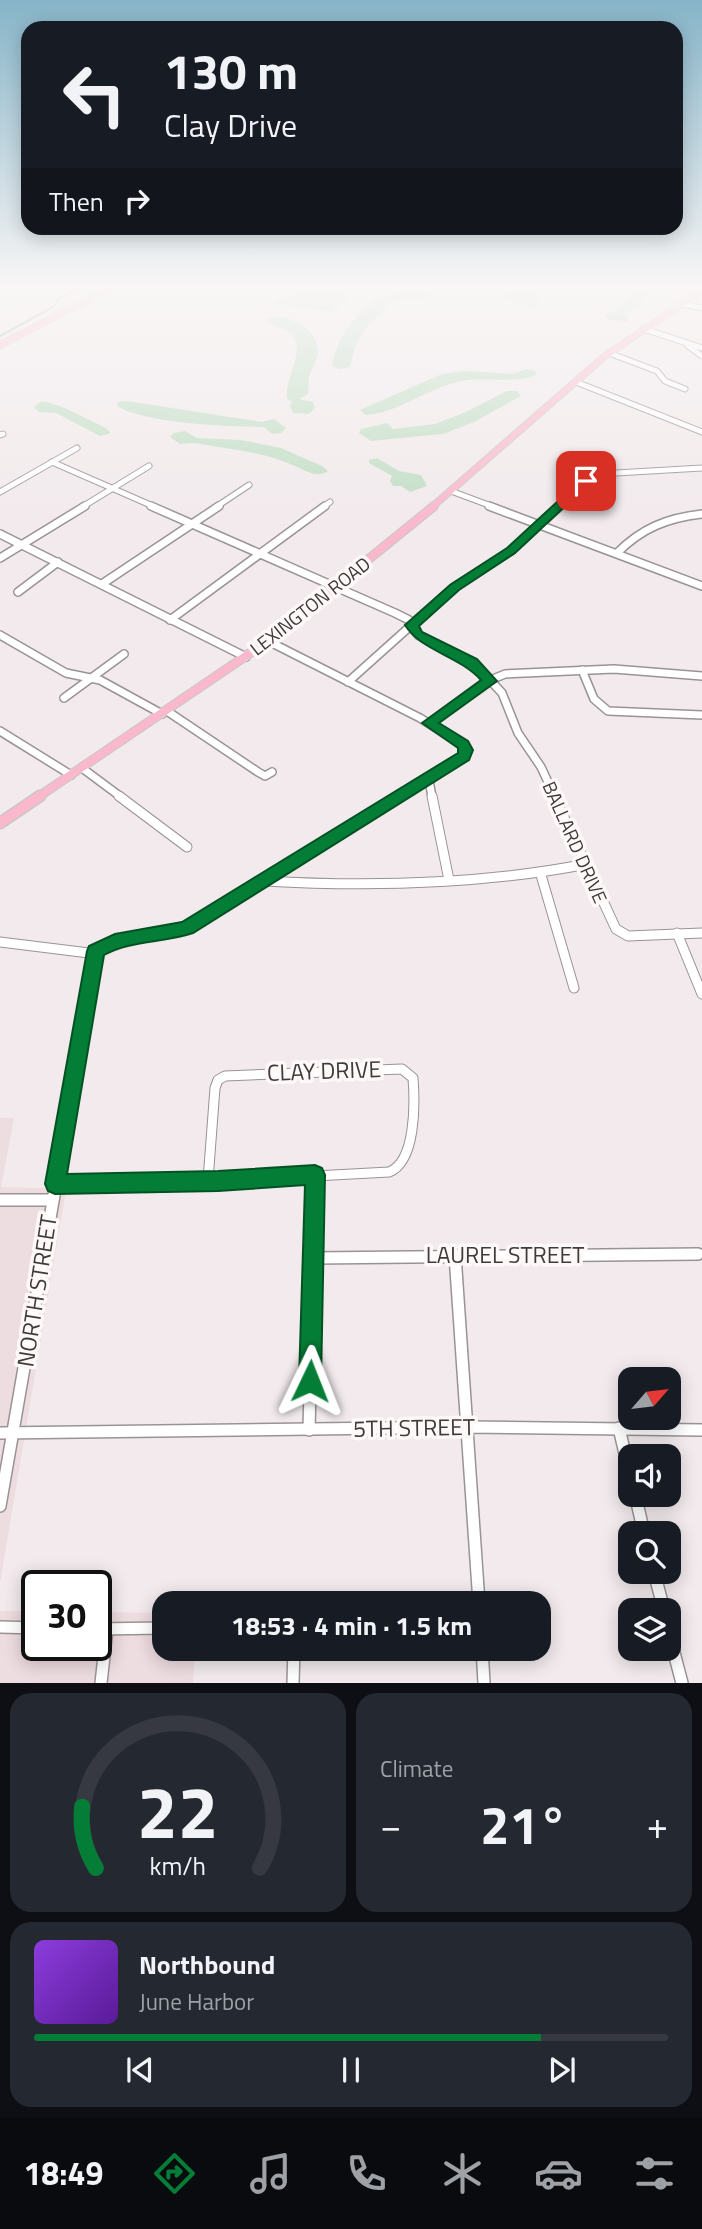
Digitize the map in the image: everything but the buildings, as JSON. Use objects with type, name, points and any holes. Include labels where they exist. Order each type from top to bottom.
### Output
[{"type":"main road","name":"LEXINGTON ROAD","points":[[0,823],[268,641],[451,491],[598,365]]},
{"type":"street","points":[[640,365],[657,371],[666,381],[685,389]]},
{"type":"street","points":[[576,382],[702,432]]},
{"type":"street","points":[[0,492],[78,448]]},
{"type":"street","name":"BALLARD DRIVE","points":[[52,462],[407,619],[418,635],[472,662],[504,696],[518,733],[541,767],[611,922],[619,932],[628,936],[702,933]]},
{"type":"street","points":[[0,558],[149,466]]},
{"type":"street","points":[[348,682],[454,587],[503,557],[593,477],[702,468]]},
{"type":"street","points":[[102,584],[248,485]]},
{"type":"street","points":[[451,491],[700,583]]},
{"type":"street","points":[[170,620],[330,502]]},
{"type":"street","points":[[617,553],[636,534],[653,523],[674,517],[702,514]]},
{"type":"street","points":[[0,534],[246,657]]},
{"type":"street","points":[[18,592],[58,562]]},
{"type":"street","points":[[0,635],[66,673],[93,678],[164,712],[265,776],[272,772]]},
{"type":"street","points":[[0,942],[83,953],[96,951],[115,941],[167,934],[187,928],[429,779],[461,758],[466,750],[461,743],[429,723],[268,641]]},
{"type":"street","points":[[64,698],[124,654]]},
{"type":"street","points":[[582,670],[596,703],[608,711],[702,715]]},
{"type":"street","points":[[429,723],[490,681],[514,673],[630,670],[702,676]]},
{"type":"street","points":[[0,731],[71,775]]},
{"type":"street","points":[[82,768],[187,848]]},
{"type":"street","points":[[429,779],[449,880]]},
{"type":"street","points":[[265,881],[299,883],[449,880],[541,875],[586,864]]},
{"type":"street","points":[[541,875],[574,988]]},
{"type":"street","points":[[677,933],[702,994]]},
{"type":"street","name":"NORTH STREET","points":[[0,1506],[96,951]]},
{"type":"street","name":"CLAY DRIVE","points":[[55,1184],[208,1181],[389,1172],[402,1164],[407,1147],[414,1089],[412,1078],[402,1069],[236,1074],[221,1077],[215,1088],[208,1181]]},
{"type":"street","points":[[309,1430],[315,1175]]},
{"type":"street","points":[[0,1200],[52,1200]]},
{"type":"street","name":"LAUREL STREET","points":[[313,1258],[698,1254]]},
{"type":"street","points":[[454,1255],[478,1591]]},
{"type":"street","name":"5TH STREET","points":[[0,1433],[467,1427],[618,1428]]},
{"type":"street","name":"5TH STREET","points":[[681,1429],[702,1430]]},
{"type":"street","points":[[0,1627],[21,1628]]},
{"type":"street","points":[[112,1629],[152,1628]]},
{"type":"street","points":[[101,1661],[101,1683]]},
{"type":"street","points":[[293,1683],[294,1661]]},
{"type":"street","points":[[483,1661],[484,1683]]},
{"type":"street","points":[[676,1661],[682,1683]]},
{"type":"shaded area","points":[[0,1118],[14,1118],[1,1187],[66,1189],[0,1583]]},
{"type":"shaded area","points":[[0,1611],[21,1611],[21,1661],[112,1661],[112,1612],[152,1613],[152,1661],[194,1661],[193,1683],[0,1683]]},
{"type":"green space","points":[[293,365],[314,365],[309,377],[308,394],[299,399],[313,402],[315,408],[309,414],[293,413],[290,406],[292,402],[287,398]]},
{"type":"green space","points":[[332,365],[351,365],[340,369]]},
{"type":"green space","points":[[527,369],[537,374],[512,380],[462,381],[390,410],[365,415],[360,410],[442,374],[465,371],[513,374]]},
{"type":"green space","points":[[507,391],[517,391],[521,396],[474,422],[443,434],[371,441],[359,433],[361,429],[387,423],[393,429],[435,424]]},
{"type":"green space","points":[[40,402],[63,408],[106,428],[111,433],[100,436],[56,413],[39,412],[34,407]]},
{"type":"green space","points":[[118,402],[262,422],[274,419],[286,428],[281,433],[272,434],[264,427],[166,420],[129,412],[117,406]]},
{"type":"green space","points":[[185,431],[197,438],[241,440],[281,448],[328,471],[313,474],[260,454],[195,443],[180,444],[170,437],[174,433]]},
{"type":"green space","points":[[377,458],[399,471],[421,475],[427,486],[410,492],[401,486],[393,486],[390,481],[392,476],[369,463],[369,460]]},
{"type":"route","points":[[310,1381],[315,1175],[218,1181],[55,1184],[96,951],[115,941],[177,932],[206,918],[464,756],[466,750],[463,745],[429,723],[490,681],[472,662],[418,635],[411,625],[454,587],[511,551],[586,481]]}]
